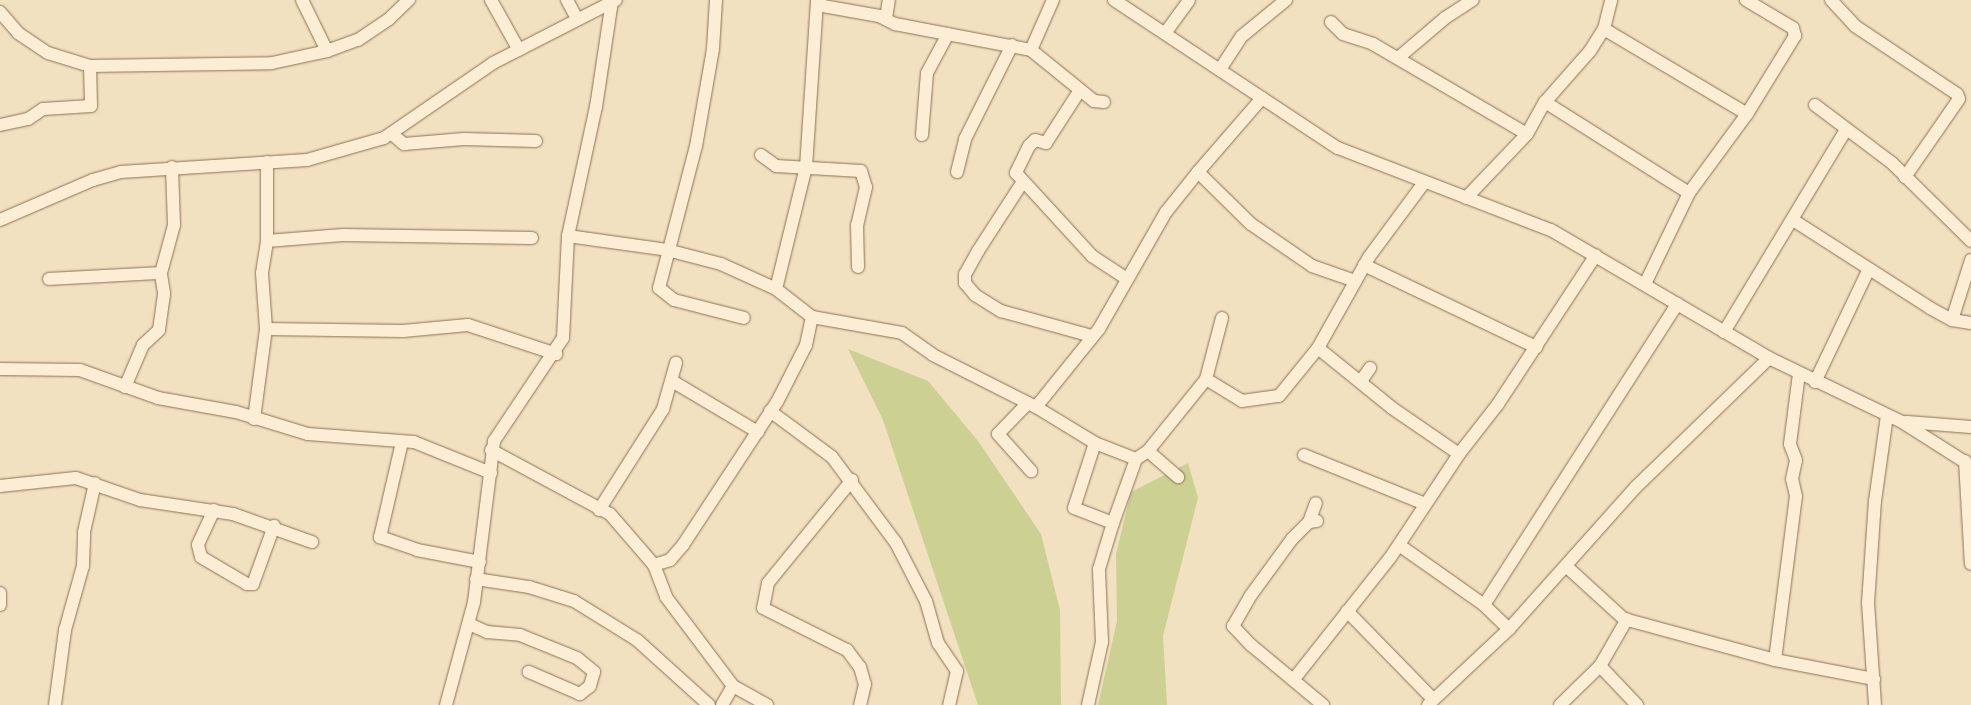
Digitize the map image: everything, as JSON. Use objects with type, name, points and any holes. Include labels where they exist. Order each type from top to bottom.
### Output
[{"type":"street","points":[[302,0],[327,51]]},
{"type":"street","points":[[0,12],[18,33],[48,53],[90,66],[272,63],[327,51],[358,40],[389,19],[408,0]]},
{"type":"street","points":[[491,0],[519,50]]},
{"type":"street","points":[[567,0],[576,19]]},
{"type":"street","points":[[0,220],[93,180],[172,167],[318,158],[392,134],[449,92],[519,50],[614,0]]},
{"type":"street","points":[[446,705],[469,624],[480,562],[491,473],[491,450],[494,441],[556,354],[563,338],[568,236],[596,107],[614,0]]},
{"type":"street","points":[[716,0],[713,49],[696,146],[676,232],[667,250],[659,288],[674,300],[744,318]]},
{"type":"street","points":[[886,18],[889,0]]},
{"type":"street","points":[[1031,50],[1053,0]]},
{"type":"street","points":[[1114,0],[1221,68],[1262,98],[1338,148],[1423,184],[1524,218],[1596,255],[1769,358],[1815,382],[1902,422],[1968,463],[1971,564]]},
{"type":"street","points":[[1166,32],[1189,0]]},
{"type":"street","points":[[1221,68],[1242,36],[1286,0]]},
{"type":"street","points":[[1398,58],[1445,18],[1473,0]]},
{"type":"street","points":[[1645,284],[1689,192],[1747,114],[1795,36],[1793,28],[1746,0]]},
{"type":"street","points":[[1831,0],[1855,26],[1957,94],[1959,98],[1905,177]]},
{"type":"street","points":[[776,289],[806,167],[817,1],[828,7],[886,18],[895,24],[1031,50],[1094,101],[1104,102]]},
{"type":"street","points":[[1466,198],[1527,134],[1545,102],[1590,51],[1604,29],[1607,2]]},
{"type":"street","points":[[1331,22],[1343,34],[1356,36],[1398,58],[1527,134]]},
{"type":"street","points":[[1604,29],[1747,114]]},
{"type":"street","points":[[922,135],[927,73],[948,34]]},
{"type":"street","points":[[957,172],[965,139],[1012,45]]},
{"type":"street","points":[[0,125],[28,119],[43,109],[91,106],[90,66]]},
{"type":"street","points":[[1080,90],[1053,135],[1046,143],[1035,140],[1020,158],[1016,173],[1022,183],[1092,256],[1127,279]]},
{"type":"street","points":[[1031,470],[998,434],[1069,371],[1127,279],[1166,212],[1262,98]]},
{"type":"street","points":[[1545,102],[1689,192]]},
{"type":"street","points":[[1815,105],[1892,163],[1971,241]]},
{"type":"street","points":[[1724,332],[1846,130]]},
{"type":"street","points":[[392,134],[404,144],[464,139],[536,141]]},
{"type":"street","points":[[761,156],[776,166],[861,171],[866,187],[857,225],[858,268]]},
{"type":"street","points":[[254,419],[266,329],[262,273],[267,242],[267,162]]},
{"type":"street","points":[[125,387],[143,345],[159,330],[164,293],[161,273],[174,225],[172,167]]},
{"type":"street","points":[[1198,172],[1251,224],[1312,266],[1356,281]]},
{"type":"street","points":[[1022,183],[965,274],[966,283],[974,295],[1000,311],[1092,336]]},
{"type":"street","points":[[1206,379],[1242,401],[1269,400],[1285,390],[1318,348],[1364,264],[1423,184]]},
{"type":"street","points":[[1793,220],[1952,320],[1971,323]]},
{"type":"street","points":[[267,242],[343,235],[532,238]]},
{"type":"street","points":[[568,236],[667,250],[721,264],[776,289],[812,317],[902,333],[932,355],[1032,405],[1095,443],[1136,459]]},
{"type":"street","points":[[1294,679],[1399,545],[1460,454],[1485,425],[1596,255]]},
{"type":"street","points":[[1952,320],[1971,260]]},
{"type":"street","points":[[1364,264],[1536,347]]},
{"type":"street","points":[[1815,382],[1869,269]]},
{"type":"street","points":[[49,279],[161,273]]},
{"type":"street","points":[[1484,605],[1677,304]]},
{"type":"street","points":[[654,565],[670,560],[683,545],[758,432],[806,345],[812,317]]},
{"type":"street","points":[[1088,705],[1102,642],[1099,569],[1113,523],[1136,459],[1148,451],[1206,379],[1222,318]]},
{"type":"street","points":[[266,329],[403,331],[468,325],[556,354]]},
{"type":"street","points":[[1318,348],[1392,408],[1460,454]]},
{"type":"street","points":[[1348,611],[1430,702],[1509,629],[1567,567],[1636,487],[1769,358]]},
{"type":"street","points":[[599,510],[663,409],[676,363]]},
{"type":"street","points":[[1361,381],[1370,368]]},
{"type":"street","points":[[0,369],[80,370],[158,398],[236,412],[308,434],[420,444],[491,473]]},
{"type":"street","points":[[1775,660],[1796,496],[1792,479],[1796,460],[1790,444],[1799,374]]},
{"type":"street","points":[[672,381],[758,432]]},
{"type":"street","points":[[236,412],[257,403]]},
{"type":"street","points":[[770,411],[814,440],[852,480],[896,543],[926,601],[938,644],[957,671],[950,705]]},
{"type":"street","points":[[1875,705],[1868,603],[1875,501],[1887,416]]},
{"type":"street","points":[[1902,422],[1971,427]]},
{"type":"street","points":[[402,442],[380,537],[417,550],[480,562]]},
{"type":"street","points":[[1095,443],[1074,508],[1113,523]]},
{"type":"street","points":[[491,450],[599,510],[610,514],[654,565],[666,597],[733,686],[767,705]]},
{"type":"street","points":[[1148,451],[1178,477]]},
{"type":"street","points":[[1304,455],[1425,504]]},
{"type":"street","points":[[0,486],[76,478],[149,502],[214,510],[274,526],[312,542]]},
{"type":"street","points":[[852,480],[768,583],[763,608],[847,650],[860,667],[864,684],[862,705]]},
{"type":"street","points":[[55,705],[65,630],[83,566],[84,532],[95,483]]},
{"type":"street","points":[[1316,504],[1313,522],[1292,539],[1233,623],[1251,646],[1294,679],[1323,705]]},
{"type":"street","points":[[214,510],[198,545],[201,557],[247,584],[253,584],[274,526]]},
{"type":"street","points":[[1399,545],[1484,605],[1509,629]]},
{"type":"street","points":[[1567,567],[1627,619],[1775,660],[1874,680]]},
{"type":"street","points":[[476,579],[537,588],[574,601],[637,640],[709,705]]},
{"type":"street","points":[[0,593],[0,605]]},
{"type":"street","points":[[1560,705],[1600,666],[1627,619]]},
{"type":"street","points":[[469,624],[487,632],[520,635],[577,658],[594,672],[590,686],[580,694],[529,672]]},
{"type":"street","points":[[1600,666],[1637,705]]},
{"type":"street","points":[[722,705],[733,686]]},
{"type":"green space","points":[[848,349],[928,381],[978,441],[1041,534],[1060,610],[1061,705],[978,705],[883,420]]},
{"type":"green space","points":[[1188,463],[1198,498],[1163,636],[1167,705],[1098,705],[1117,621],[1116,554],[1131,492]]}]
